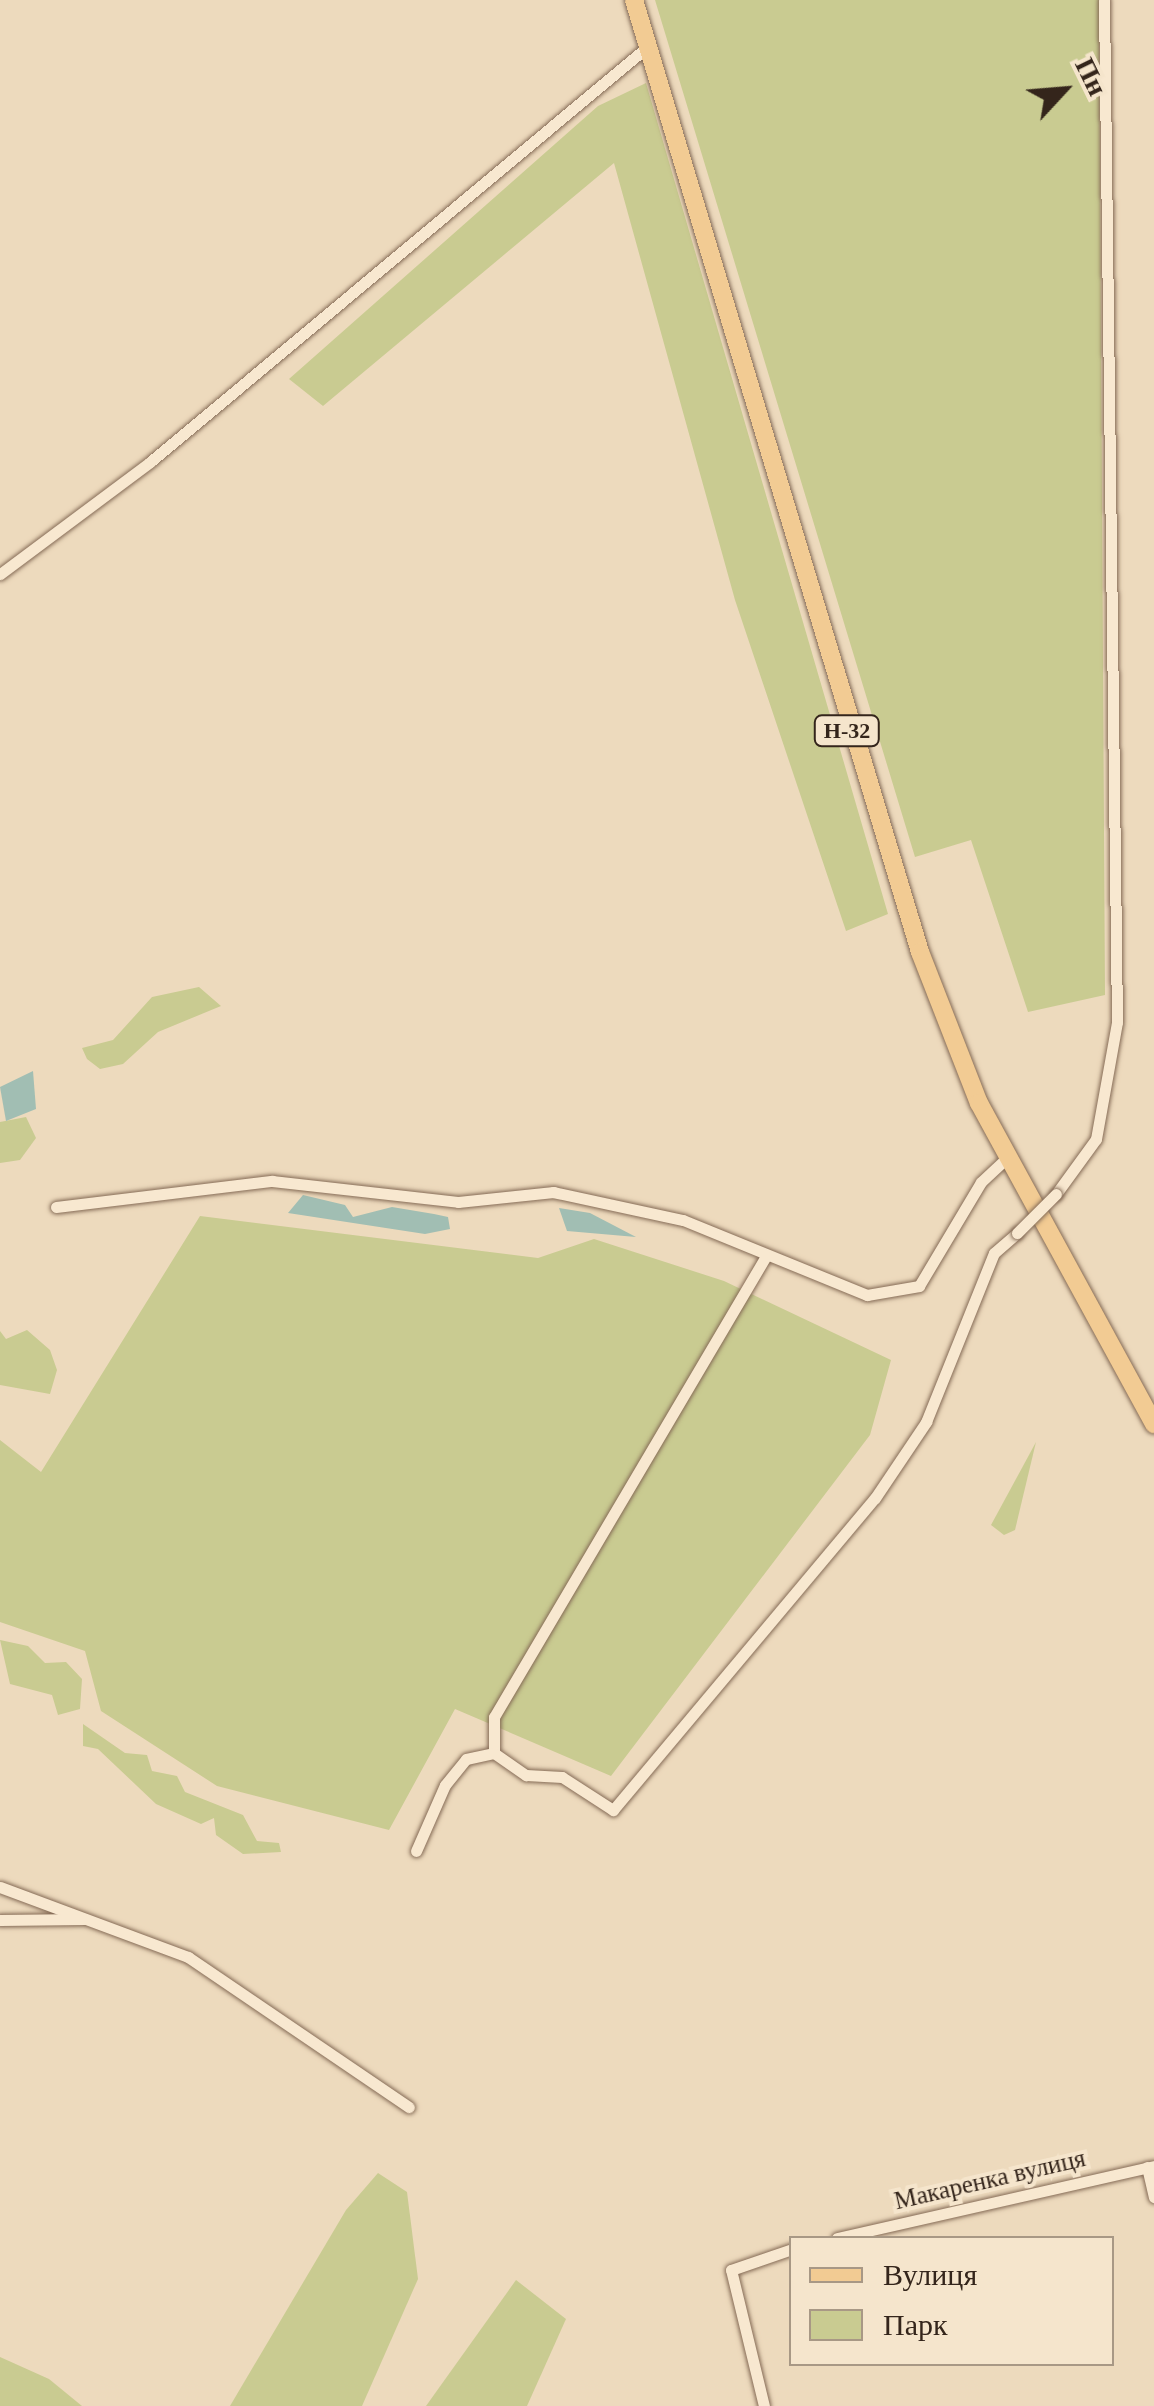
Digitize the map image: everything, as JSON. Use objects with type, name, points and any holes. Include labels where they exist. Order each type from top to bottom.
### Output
[{"type":"main road","name":"Н-32","points":[[634,0],[867,800],[972,1086],[1154,1424]]},
{"type":"street","points":[[416,1851],[466,1759],[494,1753],[526,1775],[562,1777],[614,1810],[875,1498],[926,1422],[994,1253],[1056,1194],[1096,1139],[1117,1022],[1104,0]]},
{"type":"street","points":[[0,574],[150,462],[647,47]]},
{"type":"street","points":[[56,1206],[272,1181],[458,1202],[553,1192],[683,1220],[867,1294],[919,1286],[981,1182],[1008,1157]]},
{"type":"street","points":[[494,1753],[494,1718],[766,1256]]},
{"type":"street","points":[[0,1887],[100,1920],[188,1956],[409,2107]]},
{"type":"street","points":[[0,1920],[100,1920]]},
{"type":"street","points":[[1150,2166],[1154,2198]]},
{"type":"street","name":"Макаренка вулиця","points":[[846,2236],[1150,2166]]},
{"type":"street","points":[[764,2406],[731,2270],[789,2250]]},
{"type":"green space","points":[[655,0],[1099,0],[1105,995],[1028,1012],[971,840],[915,857]]},
{"type":"green space","points":[[646,83],[888,914],[846,931],[735,600],[614,163],[323,406],[289,379],[598,106]]},
{"type":"green space","points":[[199,987],[221,1006],[158,1032],[123,1064],[100,1069],[87,1059],[82,1048],[113,1040],[152,997]]},
{"type":"green space","points":[[26,1117],[36,1138],[20,1160],[0,1163],[0,1122]]},
{"type":"green space","points":[[200,1216],[538,1258],[594,1239],[724,1281],[891,1360],[870,1435],[611,1776],[455,1709],[389,1830],[217,1786],[101,1711],[85,1651],[0,1622],[0,1440],[41,1472]]},
{"type":"green space","points":[[27,1330],[50,1350],[57,1370],[50,1394],[0,1385],[0,1331],[6,1339]]},
{"type":"green space","points":[[1036,1442],[1015,1530],[1004,1535],[991,1525]]},
{"type":"green space","points":[[0,1640],[28,1646],[45,1663],[66,1662],[82,1679],[80,1709],[58,1715],[52,1695],[10,1684]]},
{"type":"green space","points":[[83,1724],[125,1753],[147,1755],[152,1771],[177,1776],[185,1792],[243,1815],[257,1841],[279,1843],[281,1852],[243,1854],[216,1835],[214,1818],[201,1824],[156,1804],[98,1749],[83,1746]]},
{"type":"green space","points":[[378,2173],[407,2192],[418,2279],[362,2406],[230,2406],[346,2210]]},
{"type":"green space","points":[[516,2280],[566,2319],[527,2406],[426,2406]]},
{"type":"green space","points":[[0,2357],[49,2379],[82,2406],[0,2406]]},
{"type":"shaded area","points":[[33,1071],[36,1109],[6,1121],[0,1087]]},
{"type":"shaded area","points":[[303,1195],[345,1205],[353,1217],[392,1207],[448,1217],[450,1229],[425,1234],[288,1213]]},
{"type":"shaded area","points":[[559,1208],[590,1213],[636,1237],[567,1231]]}]
